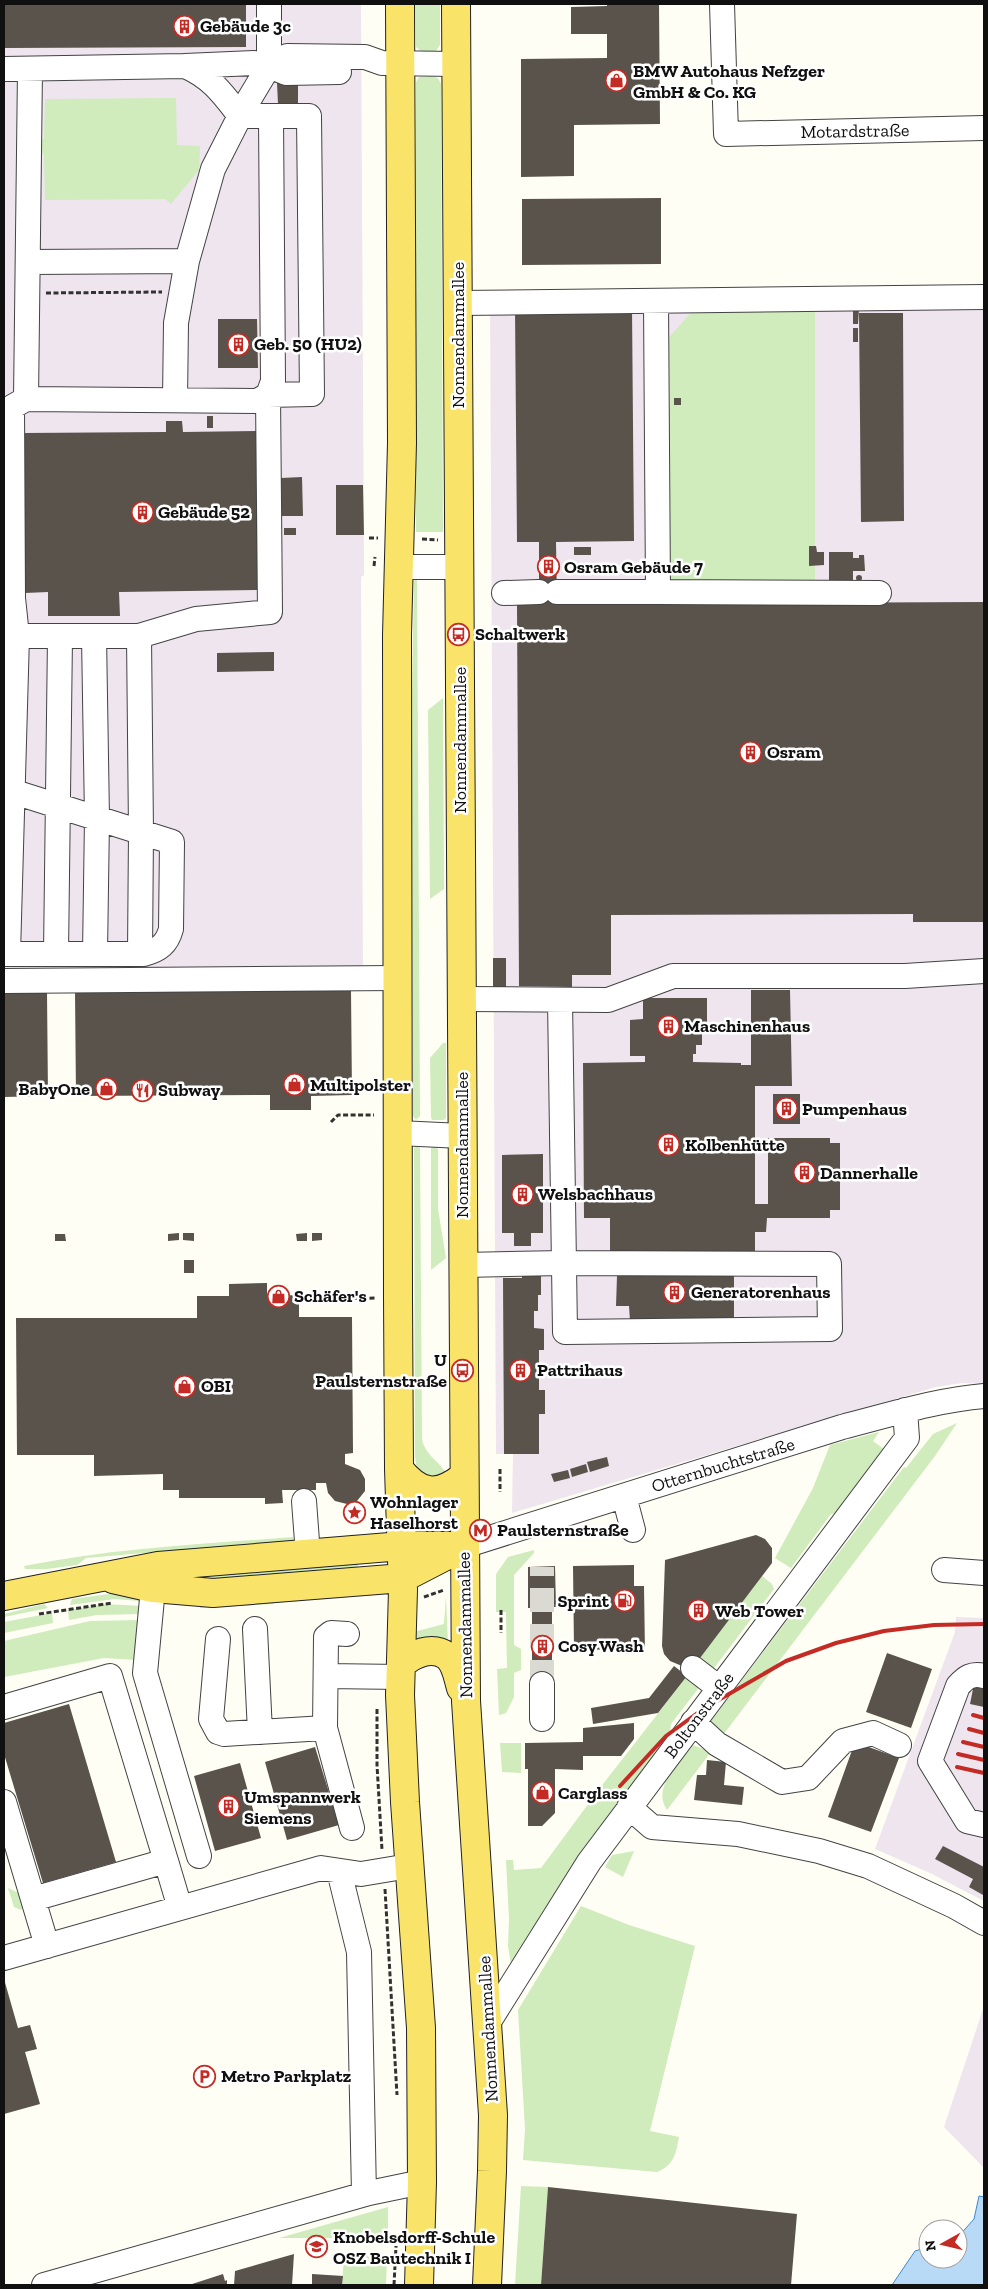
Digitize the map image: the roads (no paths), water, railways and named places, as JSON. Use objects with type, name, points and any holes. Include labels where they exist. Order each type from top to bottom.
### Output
[{"type":"main road","points":[[400,4],[391,63],[402,443],[399,567],[399,1469],[402,1546],[412,1588],[394,1673],[401,1734],[397,1868],[421,2028],[422,2182],[419,2285]]},
{"type":"main road","name":"Nonnendammallee","points":[[456,4],[463,1478],[464,1546],[472,1718],[493,2115],[487,2285]]},
{"type":"main road","points":[[399,1469],[409,1481],[421,1489],[434,1491],[450,1487],[463,1478]]},
{"type":"main road","points":[[4,1596],[158,1566],[402,1546],[464,1546]]},
{"type":"main road","points":[[102,1577],[153,1588],[213,1593],[412,1588],[464,1546]]},
{"type":"main road","points":[[394,1673],[409,1657],[422,1652],[434,1651],[446,1656],[457,1672],[472,1718]]},
{"type":"street","points":[[269,4],[270,66]]},
{"type":"street","name":"Motardstraße","points":[[722,4],[726,134],[984,128]]},
{"type":"street","points":[[175,400],[176,323],[187,261],[213,169],[240,116],[270,66],[287,56],[365,56],[391,63],[456,64]]},
{"type":"street","points":[[4,70],[254,64],[270,66]]},
{"type":"street","points":[[14,404],[175,400],[257,401],[268,394],[312,394],[309,116],[240,116],[221,92],[202,73],[185,66]]},
{"type":"street","points":[[8,788],[172,842],[172,919],[168,940],[156,951],[140,954],[6,954],[8,788],[16,636],[13,598],[14,404],[27,293],[30,70]]},
{"type":"street","points":[[16,636],[139,636],[196,619],[270,612],[268,394],[273,381],[270,117]]},
{"type":"street","points":[[28,262],[187,261]]},
{"type":"street","points":[[458,303],[984,297]]},
{"type":"street","points":[[656,301],[658,592]]},
{"type":"street","points":[[399,567],[459,567]]},
{"type":"street","points":[[504,593],[879,593]]},
{"type":"street","points":[[56,954],[60,636]]},
{"type":"street","points":[[94,636],[97,818],[95,954]]},
{"type":"street","points":[[139,636],[142,832]]},
{"type":"street","points":[[462,999],[608,1000],[673,976],[905,976],[984,971]]},
{"type":"street","points":[[4,981],[398,978]]},
{"type":"street","points":[[463,1265],[564,1263],[829,1264],[830,1329],[564,1332],[564,1263],[560,1000]]},
{"type":"street","points":[[398,1133],[462,1136]]},
{"type":"street","name":"Otternbuchtstraße","points":[[464,1546],[842,1427],[905,1410],[965,1397],[984,1396]]},
{"type":"street","name":"Boltonstraße","points":[[488,2023],[589,1862],[907,1438],[905,1410]]},
{"type":"street","points":[[624,1496],[633,1530]]},
{"type":"street","points":[[304,1501],[308,1555]]},
{"type":"street","points":[[944,1570],[984,1573]]},
{"type":"street","points":[[153,1588],[145,1673],[199,1856]]},
{"type":"street","points":[[255,1629],[260,1732]]},
{"type":"street","points":[[347,1634],[328,1634],[325,1728],[352,1828]]},
{"type":"street","points":[[218,1640],[211,1719],[218,1732],[221,1734],[325,1728]]},
{"type":"street","points":[[693,1668],[719,1688]]},
{"type":"street","points":[[326,1676],[394,1673]]},
{"type":"street","points":[[984,1676],[976,1674],[965,1678],[958,1686],[930,1761],[968,1821],[984,1825]]},
{"type":"street","points":[[4,1708],[110,1676],[180,1908]]},
{"type":"street","points":[[542,1684],[542,1719]]},
{"type":"street","points":[[693,1722],[717,1744],[782,1782],[808,1778],[843,1741],[872,1732],[899,1745]]},
{"type":"street","points":[[4,1802],[47,1946]]},
{"type":"street","points":[[629,1807],[652,1827],[738,1834],[819,1851],[868,1866],[954,1906],[984,1923]]},
{"type":"street","points":[[33,1899],[166,1861]]},
{"type":"street","points":[[5,1952],[47,1946],[321,1868],[361,1874],[397,1868]]},
{"type":"street","points":[[339,1871],[359,1952],[364,2194]]},
{"type":"street","points":[[44,2285],[364,2194],[422,2182]]},
{"type":"water","points":[[979,2196],[984,2197],[984,2285],[892,2285],[915,2251],[918,2250],[918,2269],[968,2269],[968,2226],[974,2219]]},
{"type":"tunnel","points":[[542,1567],[542,1684]]},
{"type":"railway","points":[[620,1786],[666,1736],[703,1709],[786,1661],[836,1643],[884,1631],[934,1625],[984,1624]]},
{"type":"railway","points":[[973,1715],[984,1718]]},
{"type":"railway","points":[[969,1729],[984,1733]]},
{"type":"railway","points":[[963,1742],[984,1747]]},
{"type":"railway","points":[[958,1754],[984,1760]]},
{"type":"railway","points":[[957,1767],[984,1773]]},
{"type":"place","name":"Gebäude 3c","points":[[184,26]]},
{"type":"place","name":"BMW Autohaus Nefzger GmbH & Co. KG","points":[[617,81]]},
{"type":"place","name":"Geb. 50 (HU2)","points":[[238,344]]},
{"type":"place","name":"Gebäude 52","points":[[142,512]]},
{"type":"place","name":"Osram Gebäude 7","points":[[548,567]]},
{"type":"place","name":"Schaltwerk","points":[[459,634]]},
{"type":"place","name":"Osram","points":[[751,752]]},
{"type":"place","name":"Maschinenhaus","points":[[668,1026]]},
{"type":"place","name":"Multipolster","points":[[294,1085]]},
{"type":"place","name":"BabyOne","points":[[106,1089]]},
{"type":"place","name":"Subway","points":[[142,1090]]},
{"type":"place","name":"Pumpenhaus","points":[[786,1109]]},
{"type":"place","name":"Kolbenhütte","points":[[669,1145]]},
{"type":"place","name":"Dannerhalle","points":[[804,1173]]},
{"type":"place","name":"Welsbachhaus","points":[[522,1194]]},
{"type":"place","name":"Generatorenhaus","points":[[675,1292]]},
{"type":"place","name":"Schäfer's","points":[[278,1296]]},
{"type":"place","name":"U Paulsternstraße","points":[[463,1370]]},
{"type":"place","name":"Pattrihaus","points":[[521,1370]]},
{"type":"place","name":"OBI","points":[[185,1386]]},
{"type":"place","name":"Wohnlager Haselhorst","points":[[354,1512]]},
{"type":"place","name":"Paulsternstraße","points":[[481,1530]]},
{"type":"place","name":"Sprint","points":[[625,1601]]},
{"type":"place","name":"Web Tower","points":[[699,1611]]},
{"type":"place","name":"Cosy Wash","points":[[542,1646]]},
{"type":"place","name":"Carglass","points":[[542,1793]]},
{"type":"place","name":"Umspannwerk Siemens","points":[[228,1807]]},
{"type":"place","name":"Metro Parkplatz","points":[[205,2076]]},
{"type":"place","name":"Knobelsdorff-Schule OSZ Bautechnik I","points":[[317,2247]]}]
